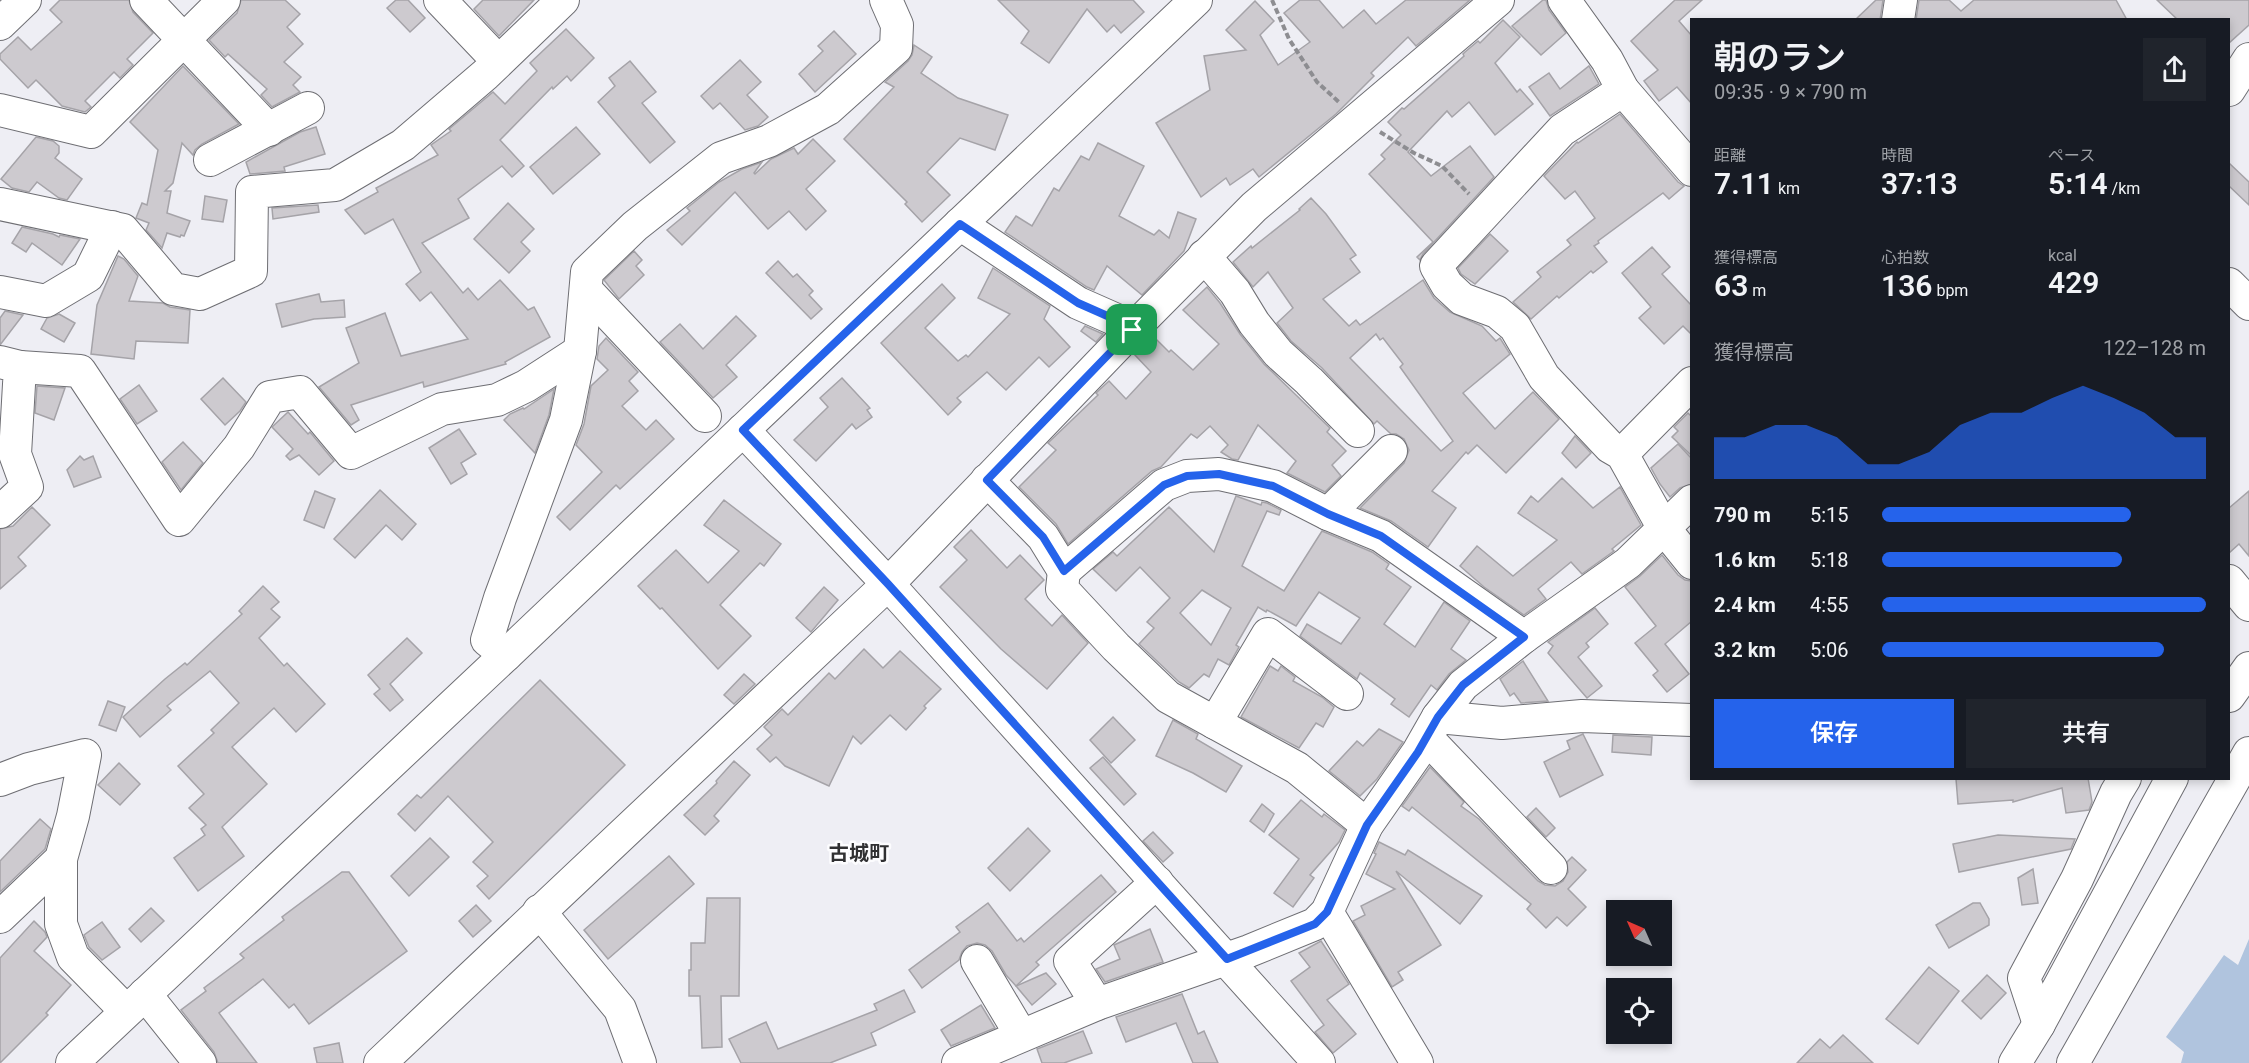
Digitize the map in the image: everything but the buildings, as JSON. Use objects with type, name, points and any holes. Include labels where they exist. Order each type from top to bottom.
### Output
[{"type":"street","points":[[0,24],[25,0]]},
{"type":"street","points":[[146,0],[269,130]]},
{"type":"street","points":[[0,110],[91,132],[224,0]]},
{"type":"street","points":[[440,0],[498,61]]},
{"type":"street","points":[[0,204],[123,230],[173,289],[200,294],[251,271],[252,192],[335,185],[403,145],[486,74],[563,0]]},
{"type":"street","points":[[506,655],[487,640],[500,598],[566,420],[580,351],[587,272],[635,226],[721,158],[769,141],[828,109],[896,48],[897,25],[886,0]]},
{"type":"street","points":[[72,1063],[1196,0]]},
{"type":"street","points":[[380,1063],[888,584],[1132,330],[1254,207],[1498,0]]},
{"type":"street","points":[[1563,0],[1607,60],[1623,90],[1690,168]]},
{"type":"street","points":[[1898,18],[1901,0]]},
{"type":"street","points":[[2230,88],[2249,59]]},
{"type":"street","points":[[1623,90],[1562,130],[1436,266],[1446,285],[1462,299],[1497,312],[1515,327],[1544,377],[1610,447],[1622,454],[1663,527],[1690,561]]},
{"type":"street","points":[[210,160],[308,108]]},
{"type":"street","points":[[960,224],[1078,303],[1121,322],[1132,330]]},
{"type":"street","points":[[0,292],[46,301],[88,276],[112,227]]},
{"type":"street","points":[[1204,256],[1235,292],[1254,323],[1278,353],[1310,381],[1358,431]]},
{"type":"street","points":[[2230,285],[2249,304]]},
{"type":"street","points":[[586,290],[705,416]]},
{"type":"street","points":[[0,512],[27,487],[15,454],[10,364],[80,371],[179,520],[239,447],[270,398],[300,392],[351,453],[442,409],[497,400],[526,386],[580,351]]},
{"type":"street","points":[[1622,454],[1690,385]]},
{"type":"street","points":[[743,430],[888,584],[1319,1063]]},
{"type":"street","points":[[1328,514],[1391,451]]},
{"type":"street","points":[[1064,571],[1164,485],[1187,476],[1219,474],[1273,486],[1328,514],[1381,536],[1524,637]]},
{"type":"street","points":[[987,480],[1043,537],[1064,571],[1062,589],[1116,647],[1168,697],[1297,768],[1367,825]]},
{"type":"street","points":[[958,1063],[1096,1004],[1227,959],[1315,924],[1327,912],[1367,825],[1432,727],[1463,685],[1524,637],[1628,563],[1690,503]]},
{"type":"street","points":[[2230,582],[2249,605]]},
{"type":"street","points":[[1215,723],[1268,634],[1347,694]]},
{"type":"street","points":[[2230,695],[2249,668]]},
{"type":"street","points":[[1432,727],[1582,716],[1690,720]]},
{"type":"street","points":[[1432,727],[1551,868]]},
{"type":"street","points":[[2073,1063],[2249,753]]},
{"type":"street","points":[[0,780],[29,769],[85,755],[73,816],[61,859],[61,924],[73,957],[136,1003],[200,1063]]},
{"type":"street","points":[[2015,1063],[2039,1024],[2171,780]]},
{"type":"street","points":[[2039,1024],[2024,978],[2126,783]]},
{"type":"street","points":[[0,916],[61,859]]},
{"type":"street","points":[[1096,1004],[1070,961],[1157,882]]},
{"type":"street","points":[[539,911],[620,1009],[640,1063]]},
{"type":"street","points":[[1327,912],[1417,1063]]},
{"type":"street","points":[[977,961],[1021,1035]]},
{"type":"path","points":[[1272,0],[1289,39],[1317,82],[1359,120],[1414,153],[1442,166],[1474,199],[1482,216]]},
{"type":"water","points":[[2249,939],[2249,1063],[2181,1063],[2184,1052],[2166,1037],[2224,955],[2238,965]]},
{"type":"district","name":"古城町","points":[[859,853]]},
{"type":"route","points":[[960,224],[1078,303],[1121,322],[1132,330],[987,480],[1043,537],[1064,571],[1164,485],[1187,476],[1219,474],[1273,486],[1328,514],[1381,536],[1524,637],[1463,685],[1438,717],[1418,752],[1367,825],[1327,912],[1315,924],[1227,959],[888,584],[743,430],[960,224]]}]
